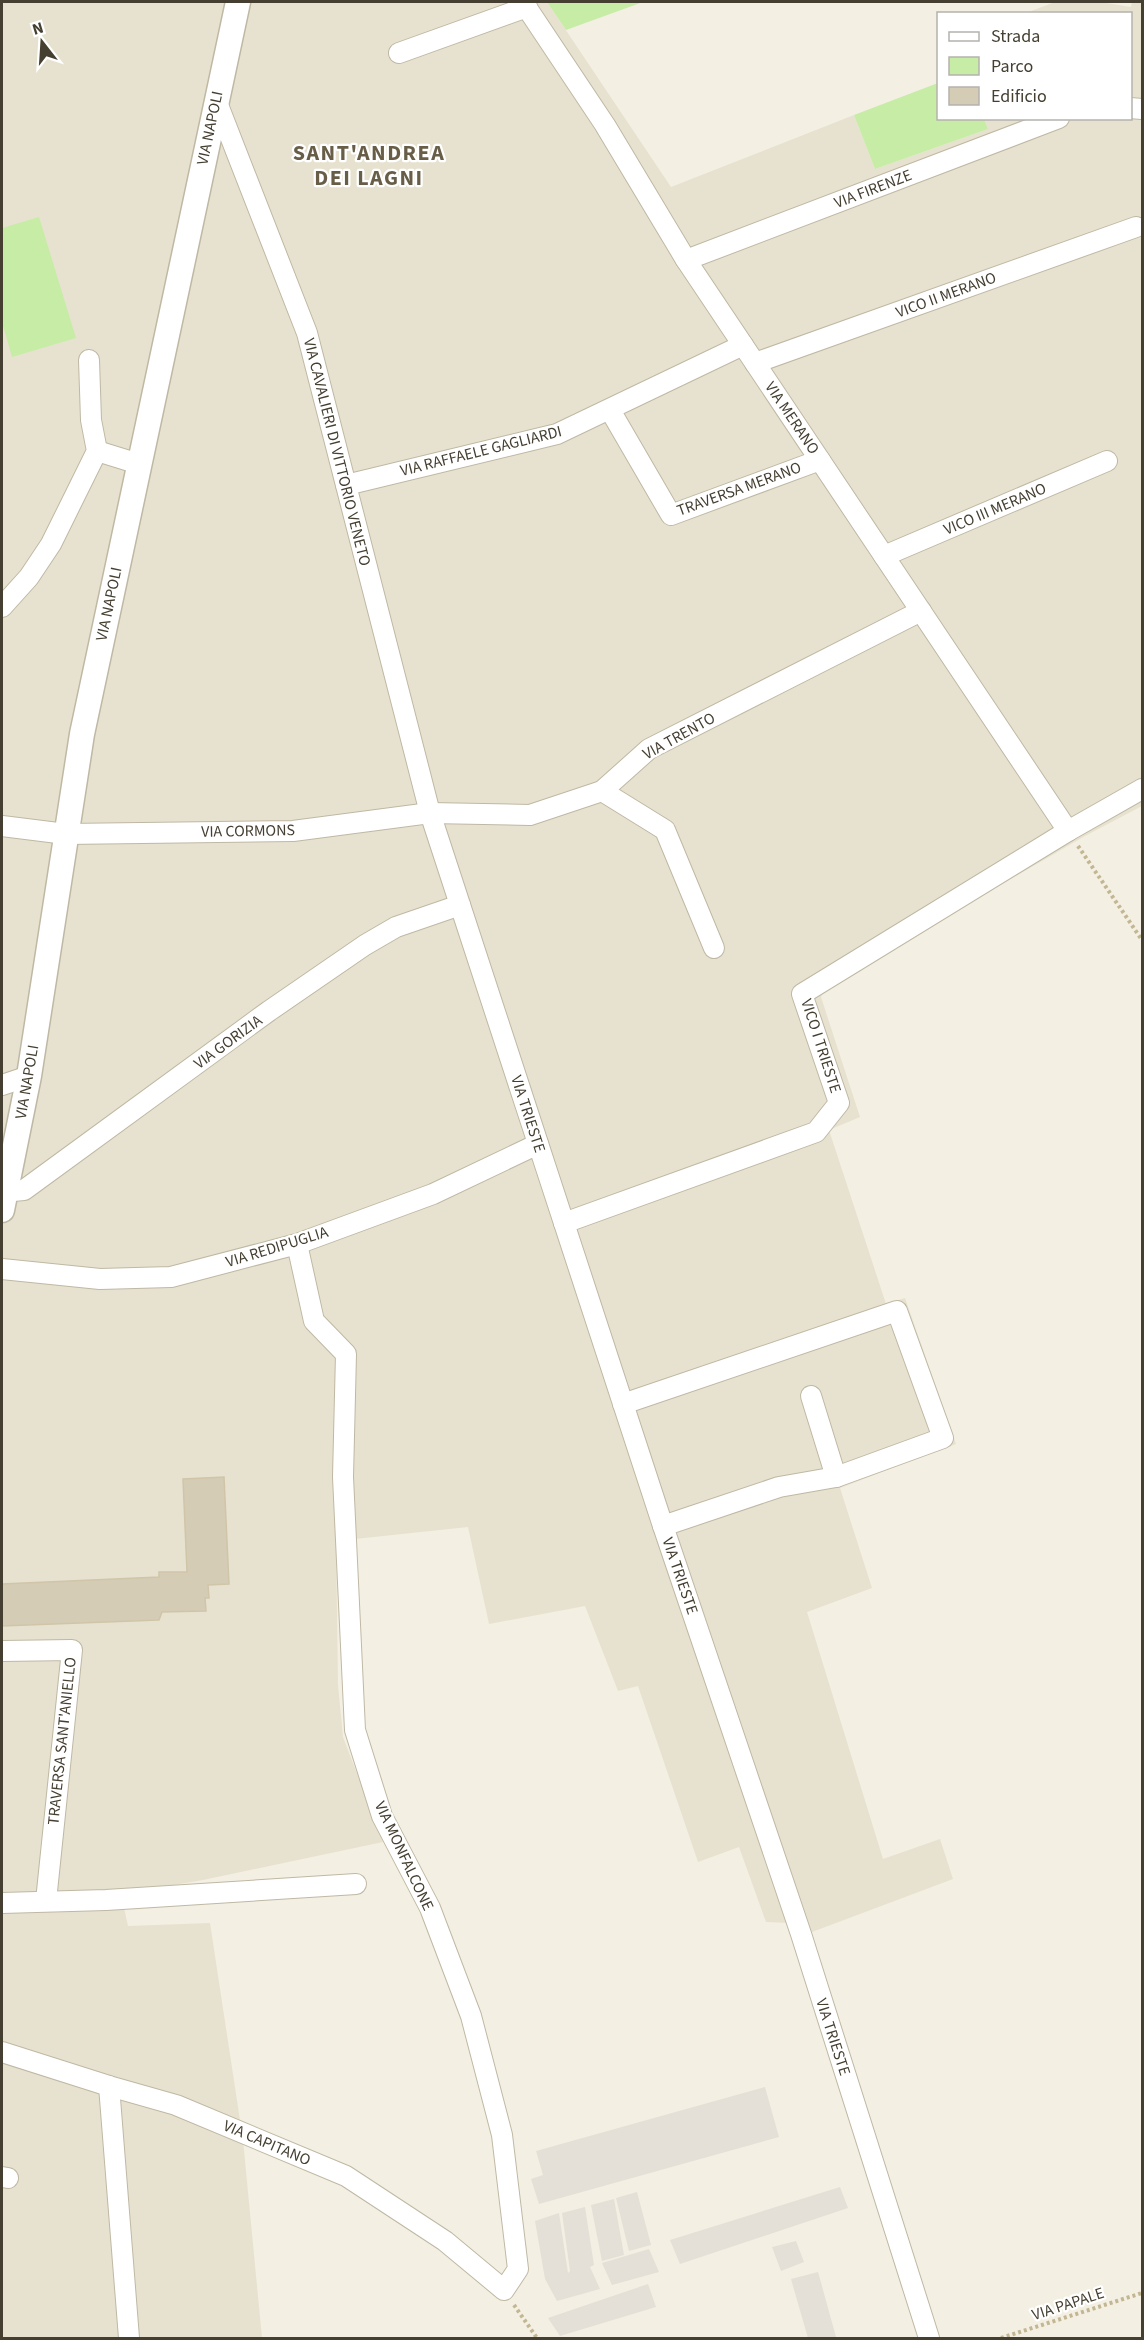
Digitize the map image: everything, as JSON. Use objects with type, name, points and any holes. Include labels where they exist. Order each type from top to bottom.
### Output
[{"type":"street","name":"VIA NAPOLI","points":[[3,1198],[29,1076],[82,734],[237,2]]},
{"type":"street","points":[[399,53],[525,4]]},
{"type":"street","name":"VIA MERANO","points":[[525,4],[605,125],[686,260],[1068,831]]},
{"type":"street","name":"VIA CAVALIERI DI VITTORIO VENETO","points":[[216,100],[307,333],[430,813]]},
{"type":"street","name":"VIA FIRENZE","points":[[686,260],[1054,120]]},
{"type":"street","name":"VICO II MERANO","points":[[755,363],[1136,227]]},
{"type":"street","name":"VIA RAFFAELE GAGLIARDI","points":[[346,485],[557,434],[743,345]]},
{"type":"street","points":[[2,607],[29,577],[51,544],[97,451],[91,420],[89,360]]},
{"type":"street","name":"TRAVERSA MERANO","points":[[610,410],[671,515],[820,460]]},
{"type":"street","points":[[97,451],[139,464]]},
{"type":"street","name":"VICO III MERANO","points":[[884,556],[1107,461]]},
{"type":"street","name":"VIA TRENTO","points":[[430,813],[530,815],[602,791],[649,749],[921,611]]},
{"type":"street","points":[[1068,831],[1143,789]]},
{"type":"street","points":[[602,791],[665,830],[714,948]]},
{"type":"street","name":"VIA CORMONS","points":[[2,826],[66,834],[293,831],[430,813]]},
{"type":"street","name":"VIA TRIESTE","points":[[430,813],[663,1526],[801,1934],[929,2338]]},
{"type":"street","name":"VICO I TRIESTE","points":[[564,1223],[816,1132],[839,1102],[802,994],[1068,831]]},
{"type":"street","name":"VIA GORIZIA","points":[[3,1198],[24,1190],[269,1011],[365,945],[396,927],[460,905]]},
{"type":"street","points":[[2,1085],[29,1076]]},
{"type":"street","name":"VIA REDIPUGLIA","points":[[2,1269],[100,1279],[171,1277],[297,1244],[433,1194],[538,1144]]},
{"type":"street","name":"VIA MONFALCONE","points":[[297,1244],[314,1321],[346,1354],[343,1477],[355,1730],[382,1815],[430,1908],[471,2016],[502,2135],[518,2269],[504,2290]]},
{"type":"street","points":[[623,1404],[897,1311],[943,1438],[836,1477],[779,1487],[663,1526]]},
{"type":"street","points":[[811,1396],[836,1477]]},
{"type":"street","name":"TRAVERSA SANT'ANIELLO","points":[[2,1650],[72,1650],[46,1901]]},
{"type":"street","points":[[2,1903],[106,1900],[356,1884]]},
{"type":"street","name":"VIA CAPITANO","points":[[2,2052],[109,2086],[176,2104],[346,2176],[446,2241],[504,2290]]},
{"type":"street","points":[[109,2086],[129,2338]]},
{"type":"path","points":[[1068,831],[1143,940]]},
{"type":"path","points":[[504,2290],[537,2338]]},
{"type":"path","name":"VIA PAPALE","points":[[1001,2338],[1143,2293]]},
{"type":"shaded area","name":"SANT'ANDREA DEI LAGNI","points":[[2,2],[547,2],[671,187],[854,115],[875,169],[988,129],[984,120],[1132,120],[1132,12],[1029,12],[1055,2],[1100,2],[1131,7],[1132,2],[1142,2],[1142,806],[1085,836],[826,986],[821,997],[860,1117],[829,1130],[886,1304],[905,1298],[956,1444],[840,1488],[872,1588],[807,1612],[883,1859],[940,1839],[953,1879],[793,1937],[790,1923],[766,1922],[739,1847],[698,1862],[638,1686],[618,1691],[585,1606],[489,1624],[468,1527],[336,1541],[338,1685],[343,1737],[383,1842],[203,1880],[121,1894],[128,1926],[210,1923],[243,2140],[262,2338],[2,2338]]},
{"type":"shaded area","points":[[765,2087],[779,2137],[539,2204],[531,2179],[543,2175],[536,2151]]},
{"type":"shaded area","points":[[840,2187],[848,2208],[680,2264],[670,2240]]},
{"type":"shaded area","points":[[637,2192],[651,2245],[629,2251],[616,2198]]},
{"type":"shaded area","points":[[614,2199],[624,2255],[602,2261],[591,2205]]},
{"type":"shaded area","points":[[585,2207],[594,2265],[590,2267],[600,2289],[557,2301],[545,2279],[535,2221],[559,2213],[568,2273],[570,2271],[562,2213]]},
{"type":"shaded area","points":[[796,2241],[804,2262],[781,2271],[772,2247]]},
{"type":"shaded area","points":[[649,2249],[659,2272],[612,2285],[602,2263]]},
{"type":"shaded area","points":[[818,2272],[836,2337],[808,2338],[791,2279]]},
{"type":"shaded area","points":[[648,2284],[656,2307],[560,2336],[548,2318]]},
{"type":"green space","points":[[547,2],[643,2],[566,30]]},
{"type":"green space","points":[[937,83],[937,120],[984,120],[988,129],[875,169],[854,115]]},
{"type":"green space","points":[[39,217],[76,338],[12,357],[2,322],[2,228]]},
{"type":"building","points":[[224,1477],[229,1584],[208,1585],[209,1598],[205,1598],[206,1611],[162,1612],[159,1620],[2,1626],[2,1584],[159,1577],[159,1572],[187,1572],[183,1479]]},
{"type":"district","name":"SANT'ANDREA DEI LAGNI","points":[[369,166]]}]
